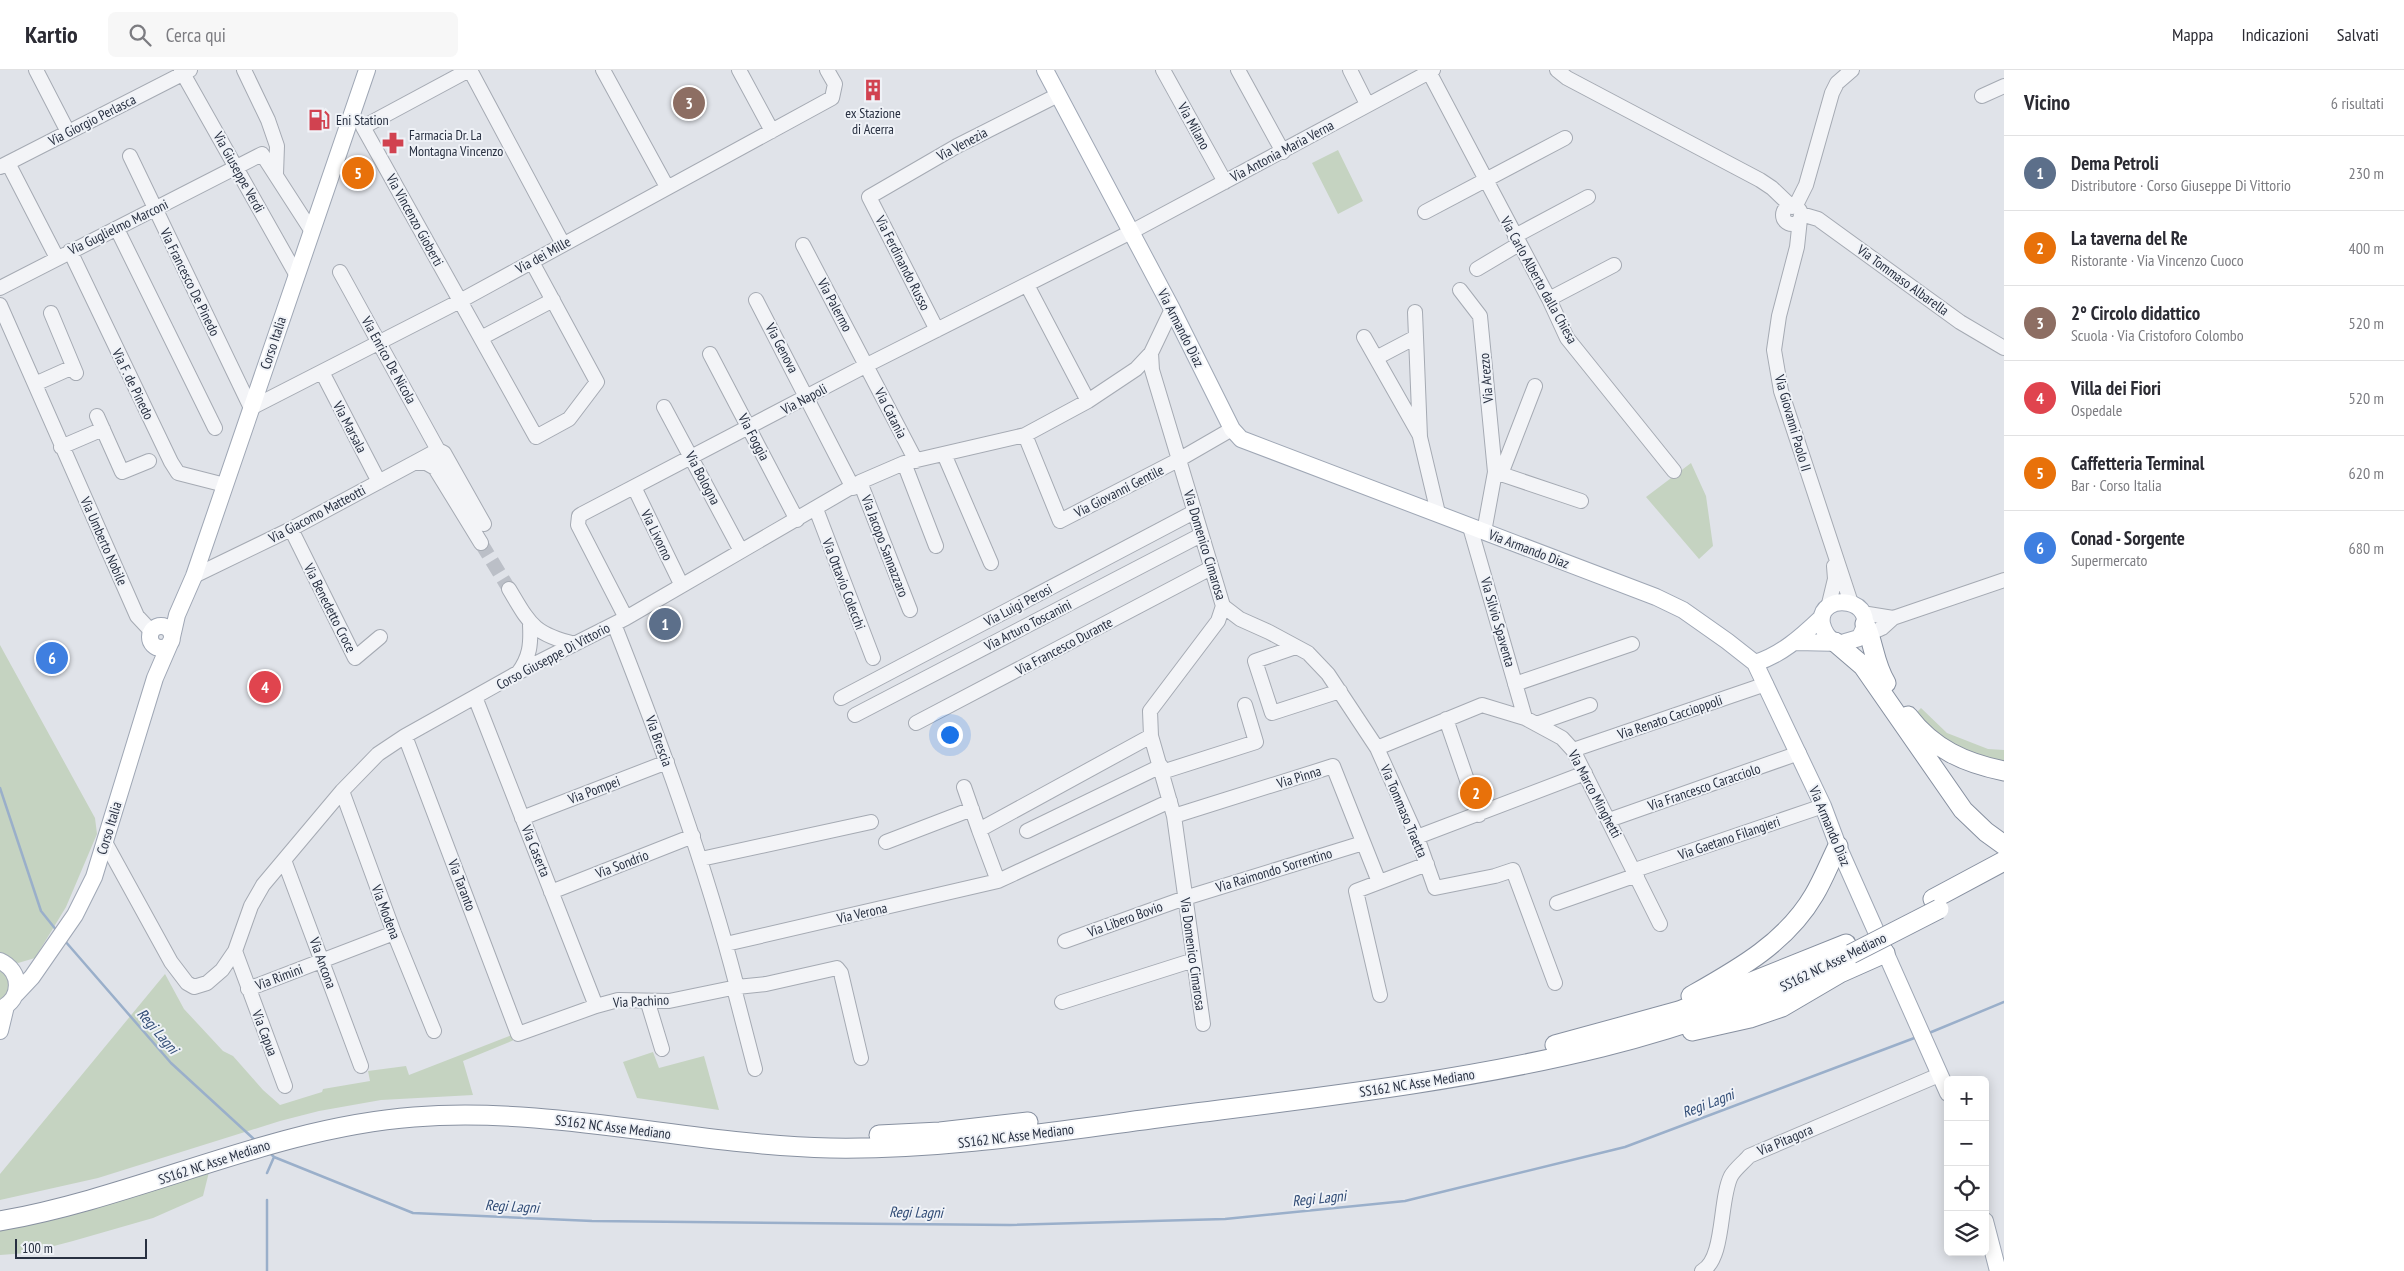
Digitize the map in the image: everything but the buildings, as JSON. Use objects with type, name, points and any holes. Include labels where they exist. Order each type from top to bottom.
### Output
[{"type":"highway","points":[[1861,622],[1884,680],[1918,727],[1929,738],[1963,761],[2004,771]]},
{"type":"highway","points":[[1835,642],[1863,666],[1963,810],[1986,832],[2004,845]]},
{"type":"highway","points":[[1598,1041],[1683,1001],[1744,966],[1782,936],[1809,903],[1838,846]]},
{"type":"highway","name":"SS162 NC Asse Mediano","points":[[5,1214],[96,1187],[189,1164],[273,1131],[324,1124],[374,1109],[420,1105],[490,1103],[782,1134],[858,1136],[940,1132],[1059,1119],[1385,1076],[1598,1041],[1684,1022],[1786,987],[1849,949],[2000,870]]},
{"type":"highway","points":[[1598,1041],[1659,1038],[1750,1018],[1782,1007],[1840,973],[1885,953]]},
{"type":"main road","name":"Corso Italia","points":[[7,1003],[42,963],[75,915],[94,877],[155,678],[161,635],[177,615],[194,576],[311,230],[356,126],[366,70]]},
{"type":"main road","name":"Via Armando Diaz","points":[[1045,70],[1172,309],[1232,428],[1241,439],[1656,597],[1683,610],[1754,663],[1766,684],[1823,806],[1838,846],[1944,1085]]},
{"type":"main road","points":[[1754,663],[1765,660],[1796,642],[1824,613],[1838,602],[1861,622],[1842,644],[1835,642],[1796,642]]},
{"type":"main road","points":[[1824,613],[1826,635],[1835,642]]},
{"type":"main road","name":"Corso Italia","points":[[6,965],[24,971],[42,963]]},
{"type":"main road","name":"Corso Italia","points":[[0,1031],[16,977],[6,965]]},
{"type":"main road","points":[[1989,1236],[1998,1271]]},
{"type":"street","points":[[36,70],[68,132]]},
{"type":"street","points":[[356,126],[469,70],[564,244]]},
{"type":"street","points":[[604,70],[667,187]]},
{"type":"street","points":[[739,70],[772,131]]},
{"type":"street","name":"Via dei Mille","points":[[251,408],[460,301],[832,98],[835,84],[827,70]]},
{"type":"street","name":"Via Milano","points":[[1163,70],[1225,182]]},
{"type":"street","points":[[1238,70],[1283,152]]},
{"type":"street","points":[[1350,70],[1367,104]]},
{"type":"street","points":[[1557,70],[1567,78],[1760,180],[1772,188],[1793,214],[1806,185],[1832,92],[1837,82],[1852,70]]},
{"type":"street","name":"Via Giorgio Perlasca","points":[[4,165],[185,71]]},
{"type":"street","name":"Via Giuseppe Verdi","points":[[185,71],[296,274]]},
{"type":"street","name":"Via Antonia Maria Verna","points":[[1131,232],[1283,152],[1367,104],[1430,71]]},
{"type":"street","name":"Via Carlo Alberto dalla Chiesa","points":[[1430,71],[1484,180],[1549,299],[1568,338],[1674,471]]},
{"type":"street","points":[[247,72],[278,146],[276,174],[311,230]]},
{"type":"street","points":[[1982,96],[2004,86]]},
{"type":"street","name":"Via Venezia","points":[[869,197],[957,146],[1058,96]]},
{"type":"street","name":"Via Vincenzo Gioberti","points":[[356,126],[460,301],[536,437],[569,419],[597,382],[553,300]]},
{"type":"street","points":[[1425,212],[1565,138]]},
{"type":"street","name":"Via Guglielmo Marconi","points":[[0,288],[262,154],[276,174]]},
{"type":"street","name":"Via Francesco De Pinedo","points":[[130,156],[251,408]]},
{"type":"street","points":[[4,165],[57,258]]},
{"type":"street","name":"Via Ferdinando Russo","points":[[869,197],[937,330]]},
{"type":"street","points":[[1477,269],[1517,240],[1588,197]]},
{"type":"street","name":"Via Giovanni Paolo II","points":[[1793,214],[1794,260],[1779,316],[1774,350],[1781,391],[1834,555],[1861,622]]},
{"type":"street","name":"Via Tommaso Albarella","points":[[1793,214],[1818,219],[1960,322],[2004,348]]},
{"type":"street","points":[[117,229],[215,428]]},
{"type":"street","name":"Via Napoli","points":[[620,621],[578,520],[582,514],[867,365],[1131,232]]},
{"type":"street","name":"Via Palermo","points":[[803,245],[867,365]]},
{"type":"street","name":"Via F. de Pinedo","points":[[70,251],[178,473],[225,486]]},
{"type":"street","points":[[481,338],[553,300],[532,262]]},
{"type":"street","points":[[1549,299],[1614,265]]},
{"type":"street","name":"Via Enrico De Nicola","points":[[340,272],[438,450],[456,500]]},
{"type":"street","points":[[1027,285],[1088,401]]},
{"type":"street","name":"Via Arezzo","points":[[1460,290],[1480,316],[1498,473]]},
{"type":"street","name":"Via Genova","points":[[756,300],[857,485]]},
{"type":"street","name":"Via Umberto Nobile","points":[[0,306],[137,616],[161,635]]},
{"type":"street","points":[[1151,353],[1172,309]]},
{"type":"street","points":[[1416,312],[1420,437],[1438,513]]},
{"type":"street","points":[[35,384],[75,370],[51,313]]},
{"type":"street","points":[[1364,337],[1420,437]]},
{"type":"street","points":[[1376,358],[1416,337]]},
{"type":"street","name":"Corso Giuseppe Di Vittorio","points":[[105,842],[171,962],[187,982],[194,987],[207,983],[222,970],[235,951],[251,906],[263,885],[368,762],[405,736],[518,673],[620,621],[681,584],[857,485],[910,462],[1025,434],[1088,401],[1136,369],[1151,353]]},
{"type":"street","name":"Via Domenico Cimarosa","points":[[1151,353],[1152,370],[1223,606],[1218,621],[1150,711],[1151,736],[1174,816],[1203,1024]]},
{"type":"street","name":"Via Foggia","points":[[710,354],[797,520]]},
{"type":"street","name":"Via Catania","points":[[867,365],[910,462],[936,546]]},
{"type":"street","name":"Via Marsala","points":[[322,372],[379,482]]},
{"type":"street","name":"Via Arezzo","points":[[1477,530],[1498,473],[1535,386]]},
{"type":"street","name":"Via Bologna","points":[[664,407],[692,456],[741,551]]},
{"type":"street","points":[[61,447],[100,422],[122,472],[149,460]]},
{"type":"street","points":[[1180,460],[1232,428]]},
{"type":"street","name":"Via Giovanni Gentile","points":[[1025,434],[1060,521],[1180,460]]},
{"type":"street","name":"Via Enrico De Nicola","points":[[438,450],[444,453],[484,524]]},
{"type":"street","name":"Via Giacomo Matteotti","points":[[194,576],[291,529],[438,450]]},
{"type":"street","points":[[944,454],[991,564]]},
{"type":"street","points":[[414,463],[421,462],[435,468],[481,543]]},
{"type":"street","points":[[1498,473],[1581,502]]},
{"type":"street","name":"Via Jacopo Sannazzaro","points":[[857,485],[910,610]]},
{"type":"street","name":"Via Livorno","points":[[634,487],[681,584]]},
{"type":"street","name":"Via Ottavio Colecchi","points":[[816,509],[873,658]]},
{"type":"street","name":"Via Luigi Perosi","points":[[841,698],[1194,512]]},
{"type":"street","name":"Via Benedetto Croce","points":[[291,529],[354,658],[380,637]]},
{"type":"street","name":"Via Silvio Spaventa","points":[[1477,530],[1515,684],[1530,721]]},
{"type":"street","name":"Via Arturo Toscanini","points":[[855,714],[1201,535]]},
{"type":"street","name":"Via Giovanni Paolo II","points":[[1824,613],[1835,579],[1834,555]]},
{"type":"street","name":"Via Francesco Durante","points":[[916,723],[1211,568]]},
{"type":"street","points":[[1861,622],[1893,618],[2004,580]]},
{"type":"street","points":[[509,590],[530,625],[531,648],[526,662],[518,673]]},
{"type":"street","name":"Via Tommaso Traetta","points":[[1223,606],[1240,619],[1270,632],[1308,653],[1328,674],[1377,748],[1417,837],[1435,888],[1495,876],[1513,870],[1555,982]]},
{"type":"street","points":[[1861,622],[1882,628],[1893,618]]},
{"type":"street","name":"Via Brescia","points":[[620,621],[666,762],[701,859],[726,944],[755,1070]]},
{"type":"street","points":[[530,625],[551,637],[575,644]]},
{"type":"street","points":[[1515,684],[1632,644]]},
{"type":"street","points":[[1296,647],[1256,661],[1272,713],[1340,691]]},
{"type":"street","name":"Via Renato Caccioppoli","points":[[1573,750],[1766,684]]},
{"type":"street","name":"Via Caserta","points":[[475,697],[596,1006]]},
{"type":"street","points":[[1027,831],[1162,769],[1256,742],[1245,705]]},
{"type":"street","name":"Via Marco Minghetti","points":[[1377,748],[1482,705],[1530,721],[1562,738],[1573,750],[1660,924]]},
{"type":"street","points":[[1530,721],[1590,705]]},
{"type":"street","points":[[1446,719],[1479,814]]},
{"type":"street","name":"Via Taranto","points":[[405,736],[518,1034]]},
{"type":"street","points":[[980,830],[1151,736]]},
{"type":"street","name":"Via Francesco Caracciolo","points":[[1609,820],[1799,753]]},
{"type":"street","name":"Via Pompei","points":[[522,818],[666,762]]},
{"type":"street","name":"Via Pinna","points":[[1174,816],[1333,766],[1379,882]]},
{"type":"street","points":[[1417,837],[1585,773]]},
{"type":"street","points":[[964,787],[998,881]]},
{"type":"street","name":"Via Modena","points":[[342,791],[394,933],[434,1031]]},
{"type":"street","name":"Via Verona","points":[[726,944],[998,881],[1170,801]]},
{"type":"street","name":"Via Gaetano Filangieri","points":[[1557,902],[1823,806]]},
{"type":"street","points":[[886,842],[972,809]]},
{"type":"street","points":[[701,859],[871,822]]},
{"type":"street","name":"Via Sondrio","points":[[551,892],[693,836]]},
{"type":"street","name":"Via Raimondo Sorrentino","points":[[1185,898],[1363,843]]},
{"type":"street","name":"Via Ancona","points":[[284,860],[361,1066]]},
{"type":"street","points":[[1380,995],[1356,891],[1427,864]]},
{"type":"street","name":"Via Libero Bovio","points":[[1065,941],[1185,898]]},
{"type":"street","name":"Via Rimini","points":[[248,989],[394,933]]},
{"type":"street","name":"Via Capua","points":[[235,951],[285,1086]]},
{"type":"street","points":[[1062,1002],[1194,960]]},
{"type":"street","name":"Via Pachino","points":[[518,1034],[618,1000],[669,1001],[766,984],[837,968],[841,973],[861,1058]]},
{"type":"street","points":[[648,1002],[662,1049]]},
{"type":"street","name":"Via Pitagora","points":[[1702,1271],[1707,1268],[1715,1257],[1725,1194],[1732,1175],[1749,1156],[1939,1075]]},
{"type":"green space","points":[[1338,150],[1363,201],[1338,214],[1312,163]]},
{"type":"green space","points":[[1691,463],[1706,496],[1713,546],[1699,559],[1646,497]]},
{"type":"green space","points":[[0,645],[95,818],[97,834],[66,907],[35,958],[18,963],[0,954]]},
{"type":"green space","points":[[1921,708],[1947,733],[1988,749],[2004,750],[2004,766],[1954,751],[1914,715]]},
{"type":"green space","points":[[0,968],[6,972],[10,991],[0,1002]]},
{"type":"green space","points":[[165,974],[184,1009],[223,1051],[233,1056],[263,1090],[280,1105],[322,1092],[323,1089],[370,1081],[368,1071],[406,1066],[409,1075],[512,1035],[514,1040],[463,1061],[473,1095],[381,1100],[319,1111],[280,1121],[98,1178],[0,1200],[0,1174]]},
{"type":"green space","points":[[653,1052],[659,1068],[704,1056],[719,1110],[637,1098],[623,1062]]},
{"type":"green space","points":[[209,1172],[203,1196],[153,1218],[27,1253],[0,1255],[0,1227]]},
{"type":"waterway","name":"Regi Lagni","points":[[0,788],[41,911],[57,931]]},
{"type":"waterway","name":"Regi Lagni","points":[[65,941],[171,1063],[256,1141]]},
{"type":"waterway","name":"Regi Lagni","points":[[1929,1033],[2004,1002]]},
{"type":"waterway","name":"Regi Lagni","points":[[270,1153],[274,1157],[413,1213],[592,1221],[1010,1225],[1225,1219],[1405,1201],[1625,1147],[1917,1037]]},
{"type":"waterway","points":[[267,1173],[274,1157]]},
{"type":"waterway","points":[[267,1200],[267,1271]]},
{"type":"tunnel","points":[[481,543],[509,589]]},
{"type":"place","name":"ex Stazione di Acerra","points":[[873,90]]},
{"type":"place","name":"2° Circolo didattico","points":[[689,103]]},
{"type":"place","name":"Eni Station","points":[[319,120]]},
{"type":"place","name":"Farmacia Dr. La Montagna Vincenzo","points":[[393,143]]},
{"type":"place","name":"Caffetteria Terminal","points":[[358,173]]},
{"type":"place","name":"Dema Petroli","points":[[665,624]]},
{"type":"place","name":"Conad - Sorgente","points":[[52,658]]},
{"type":"place","name":"Villa dei Fiori","points":[[265,687]]},
{"type":"place","name":"La taverna del Re","points":[[1476,793]]}]
